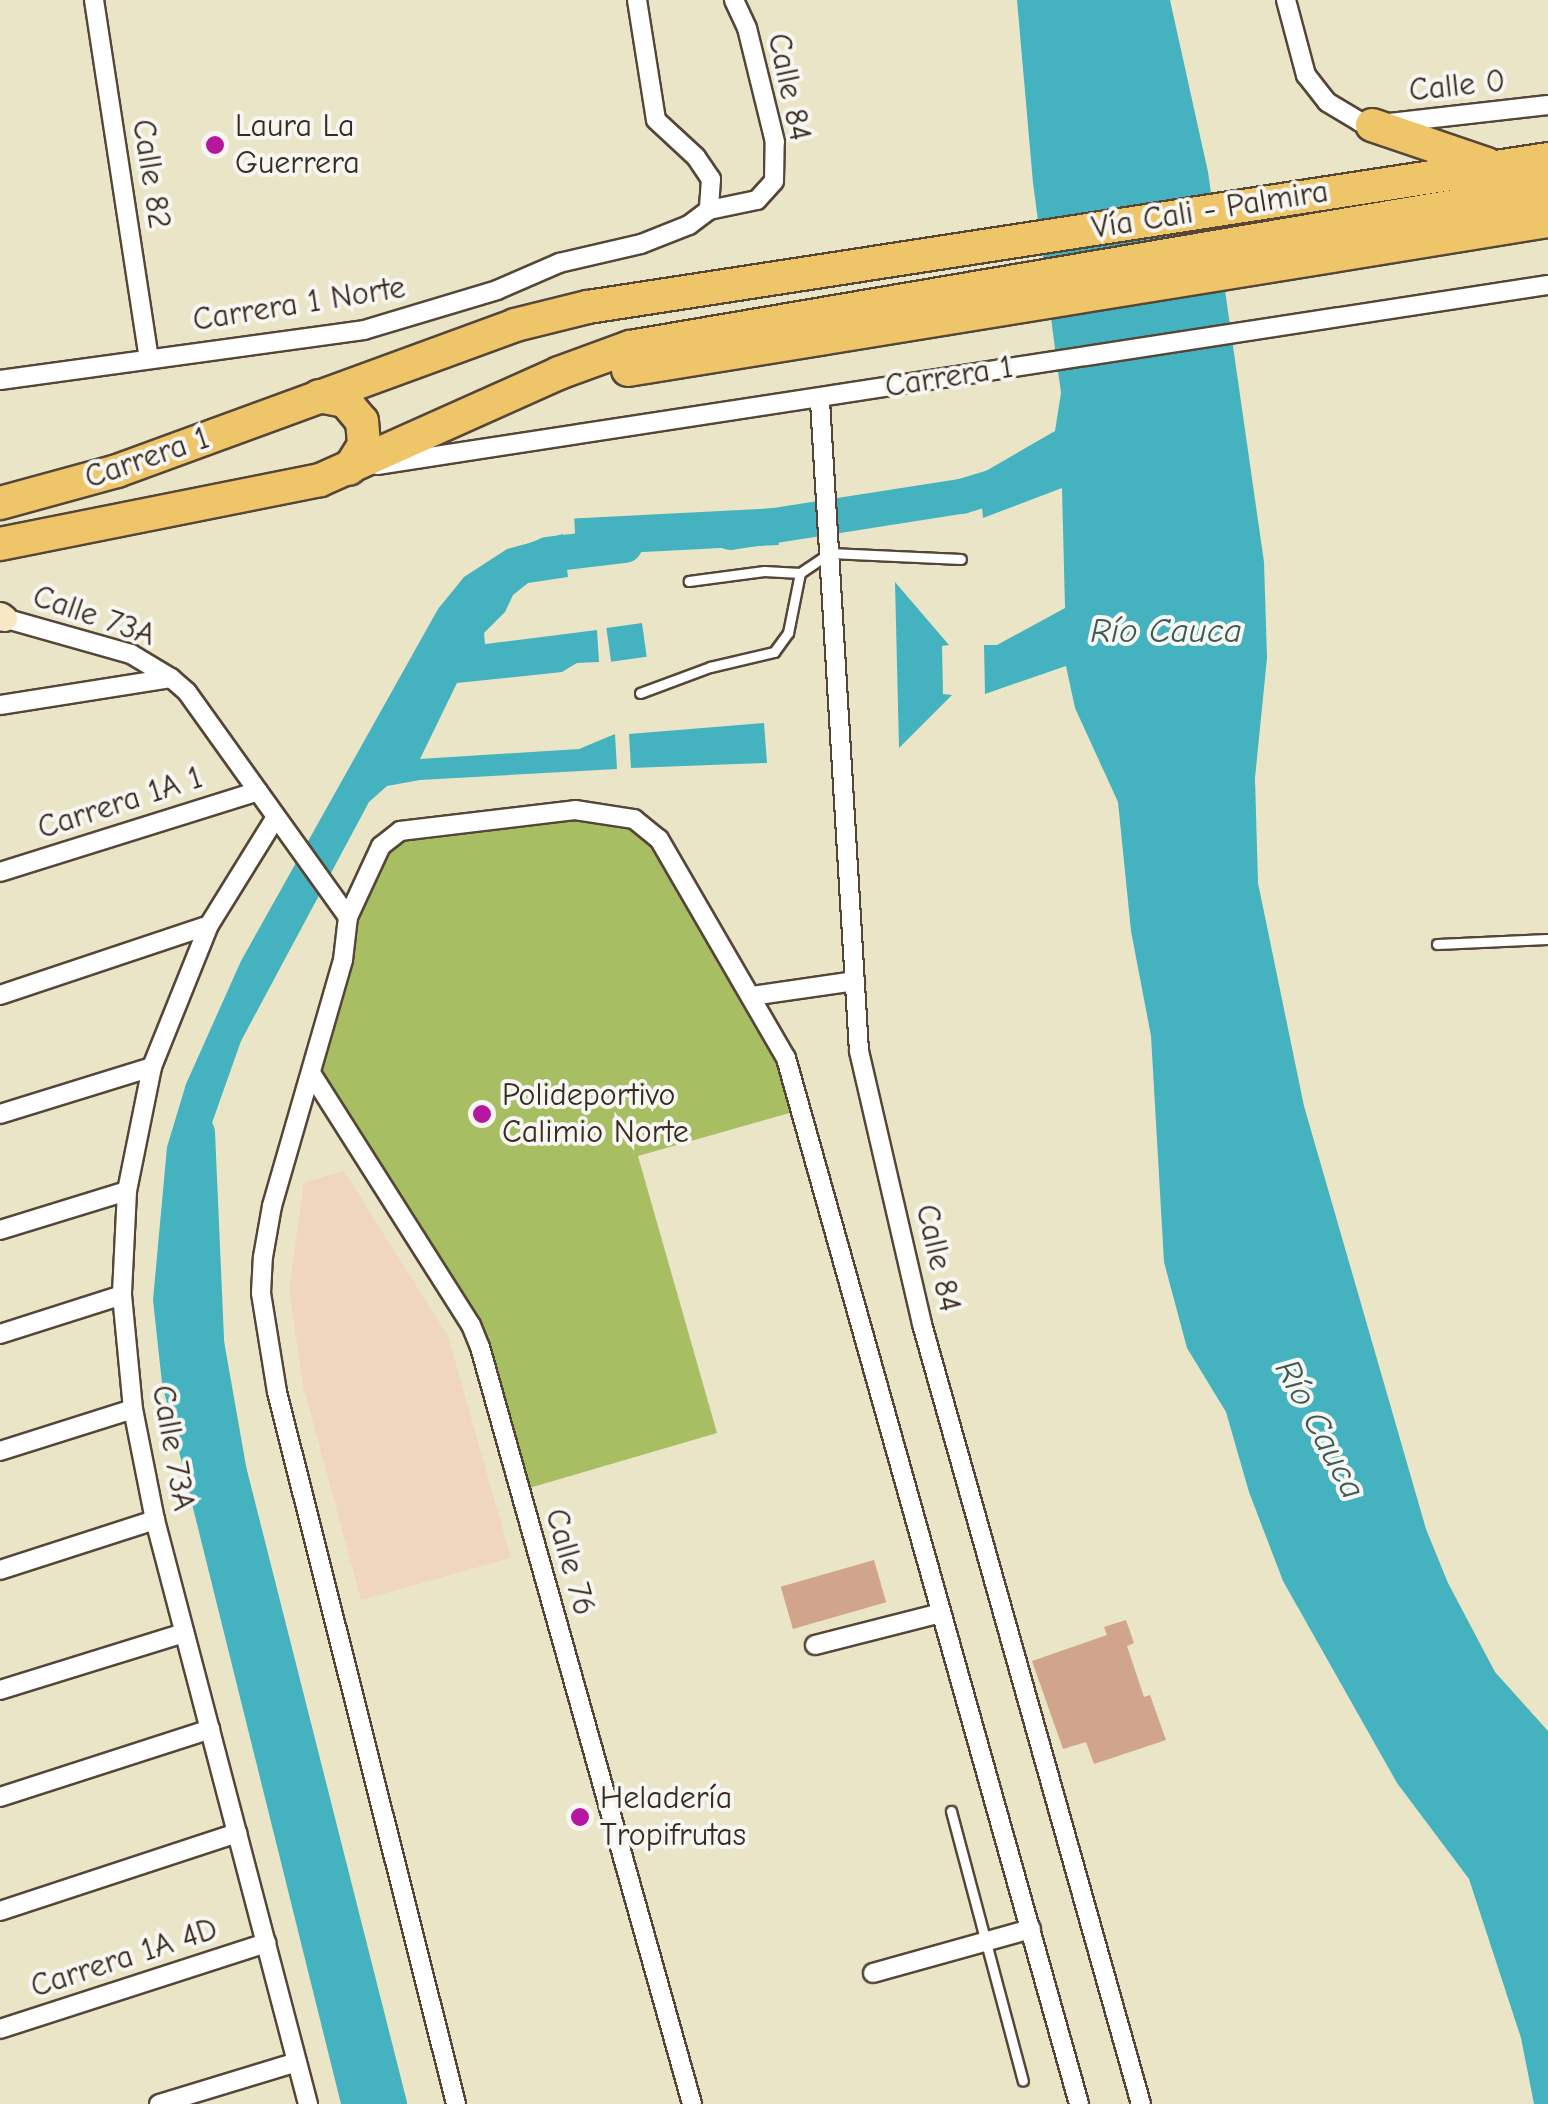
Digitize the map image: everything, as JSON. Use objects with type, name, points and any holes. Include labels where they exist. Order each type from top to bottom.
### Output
[{"type":"highway","points":[[1372,126],[1496,166]]},
{"type":"highway","name":"Vía Cali - Palmira","points":[[872,262],[1407,212],[1496,166],[1548,159]]},
{"type":"highway","name":"Vía Cali - Palmira","points":[[889,314],[1407,212],[1548,190]]},
{"type":"highway","points":[[1407,212],[1548,221]]},
{"type":"highway","name":"Carrera 1","points":[[0,502],[117,471],[515,325],[588,307],[872,262]]},
{"type":"highway","name":"Carrera 1","points":[[6,546],[320,480],[630,347],[889,314]]},
{"type":"highway","points":[[319,396],[345,400],[362,421],[364,445],[350,470]]},
{"type":"street","name":"Calle 82","points":[[94,0],[149,358]]},
{"type":"street","points":[[637,0],[656,120],[696,157],[711,179],[709,210]]},
{"type":"street","name":"Calle 84","points":[[709,210],[757,200],[774,181],[775,142],[747,28],[734,0]]},
{"type":"street","points":[[1286,0],[1306,75],[1316,91],[1337,110],[1372,126]]},
{"type":"street","name":"Calle 0","points":[[1372,126],[1548,105]]},
{"type":"street","name":"Carrera 1 Norte","points":[[0,380],[364,330],[427,314],[559,263],[641,244],[689,225],[709,210]]},
{"type":"street","name":"Carrera 1","points":[[350,470],[1548,285]]},
{"type":"street","name":"Calle 84","points":[[820,400],[859,1051],[922,1324],[1140,2104]]},
{"type":"street","name":"Calle 73A","points":[[2,617],[131,654],[171,678],[187,692],[348,917]]},
{"type":"street","points":[[0,705],[171,678]]},
{"type":"street","name":"Carrera 1A 1","points":[[0,872],[258,792]]},
{"type":"street","points":[[456,2104],[278,1392],[261,1293],[265,1234],[343,960],[348,917],[380,846],[400,830],[575,810],[634,819],[659,839],[786,1058],[1078,2104]]},
{"type":"street","name":"Calle 73A","points":[[276,817],[208,926],[152,1067],[127,1191],[122,1295],[133,1409],[154,1520],[308,2104]]},
{"type":"street","points":[[0,995],[208,926]]},
{"type":"street","points":[[751,996],[855,981]]},
{"type":"street","points":[[0,1114],[152,1067]]},
{"type":"street","name":"Calle 76","points":[[311,1072],[471,1324],[480,1348],[692,2104]]},
{"type":"street","points":[[0,1230],[127,1191]]},
{"type":"street","points":[[0,1334],[122,1295]]},
{"type":"street","points":[[0,1450],[133,1409]]},
{"type":"street","points":[[0,1570],[154,1520]]},
{"type":"street","points":[[815,1645],[941,1613]]},
{"type":"street","points":[[0,1690],[184,1633]]},
{"type":"street","points":[[0,1797],[210,1729]]},
{"type":"street","points":[[0,1911],[237,1833]]},
{"type":"street","points":[[873,1973],[1031,1929]]},
{"type":"street","name":"Carrera 1A 4D","points":[[0,2030],[266,1943]]},
{"type":"street","points":[[159,2104],[297,2062]]},
{"type":"lane","points":[[689,580],[764,571],[800,573],[830,552],[961,559]]},
{"type":"lane","points":[[640,693],[710,667],[774,652],[788,633],[800,573]]},
{"type":"lane","points":[[1437,944],[1548,939]]},
{"type":"lane","points":[[951,1811],[1023,2080]]},
{"type":"shaded area","points":[[344,1171],[448,1336],[511,1558],[361,1600],[303,1385],[289,1290],[304,1183]]},
{"type":"green space","name":"Polideportivo Calimio Norte","points":[[542,811],[634,819],[659,839],[786,1058],[800,1110],[638,1156],[717,1433],[519,1491],[480,1347],[311,1073],[347,939],[391,836]]},
{"type":"water","name":"Río Cauca","points":[[1017,0],[1170,0],[1208,172],[1264,562],[1267,658],[1255,778],[1258,883],[1304,1106],[1426,1529],[1448,1583],[1495,1672],[1548,1731],[1548,2104],[1534,2104],[1521,2038],[1469,1879],[1397,1783],[1283,1581],[1249,1492],[1226,1412],[1187,1348],[1164,1262],[1151,1036],[1131,931],[1118,802],[1075,708],[1066,666],[985,694],[984,645],[997,645],[1065,608],[1062,488],[983,518],[979,475],[1055,431],[1061,393],[1033,183]]},
{"type":"water","points":[[777,508],[779,545],[576,556],[574,519]]},
{"type":"water","points":[[563,534],[568,577],[528,583],[513,595],[505,612],[484,633],[485,644],[597,630],[599,662],[577,663],[562,672],[457,683],[420,759],[579,749],[615,734],[617,769],[420,780],[387,786],[369,802],[241,1041],[201,1154],[188,1299],[196,1377],[378,2104],[341,2104],[162,1383],[153,1300],[167,1147],[186,1084],[241,961],[438,609],[464,577],[507,549]]},
{"type":"water","points":[[895,582],[949,645],[942,646],[943,694],[952,695],[899,748]]},
{"type":"water","points":[[642,623],[647,657],[611,662],[606,628]]},
{"type":"water","points":[[764,723],[767,763],[631,768],[629,734]]},
{"type":"building","points":[[874,1560],[886,1602],[793,1629],[781,1587]]},
{"type":"building","points":[[1126,1620],[1134,1643],[1127,1646],[1144,1697],[1150,1695],[1166,1740],[1094,1764],[1086,1742],[1063,1749],[1032,1661],[1107,1635],[1104,1627]]},
{"type":"waterway","points":[[730,532],[961,496],[1023,477]]},
{"type":"waterway","points":[[519,565],[547,554],[624,545]]},
{"type":"waterway","points":[[197,1132],[206,1342],[229,1472],[389,2104]]},
{"type":"place","name":"Laura La Guerrera","points":[[215,145]]},
{"type":"place","name":"Polideportivo Calimio Norte","points":[[482,1114]]},
{"type":"place","name":"Heladería Tropifrutas","points":[[580,1817]]}]
